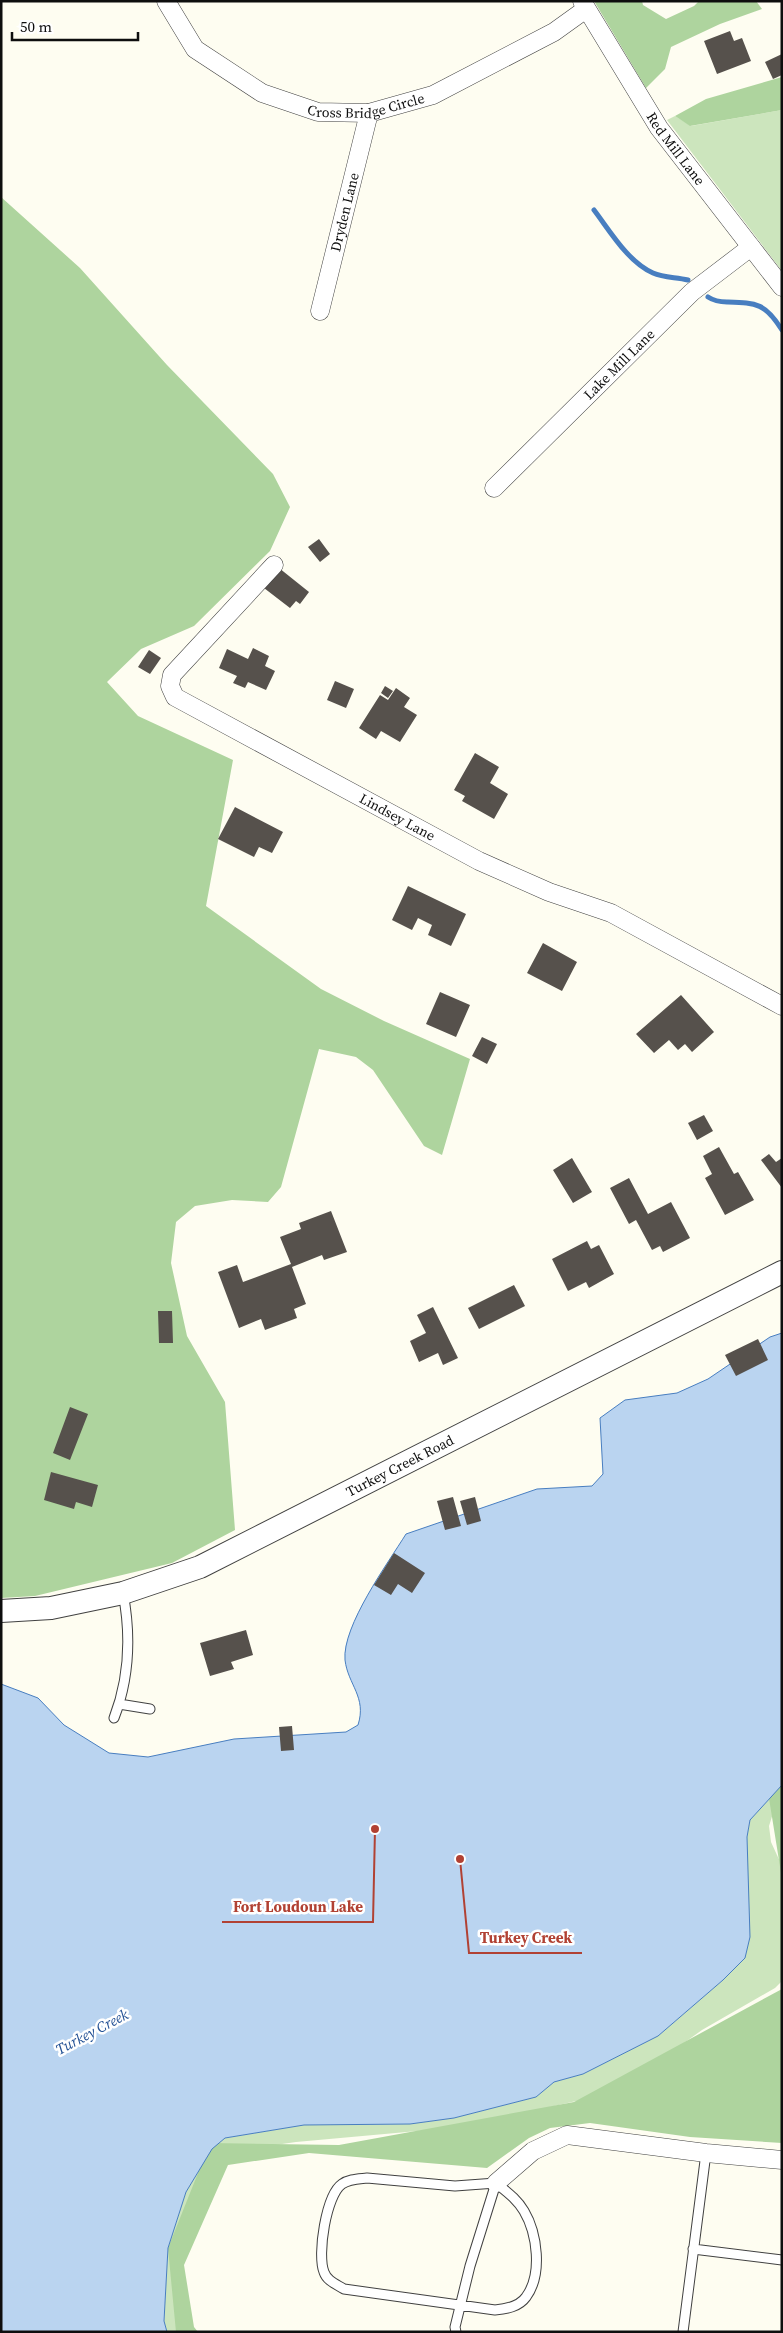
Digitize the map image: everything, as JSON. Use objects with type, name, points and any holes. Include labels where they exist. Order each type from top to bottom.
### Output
[{"type":"street","name":"Cross Bridge Circle","points":[[166,1],[194,49],[262,93],[318,112],[368,113],[433,95],[554,32],[584,5]]},
{"type":"street","name":"Red Mill Lane","points":[[584,5],[659,128],[782,287]]},
{"type":"street","name":"Dryden Lane","points":[[320,311],[368,113]]},
{"type":"street","name":"Lake Mill Lane","points":[[494,488],[692,292],[751,247]]},
{"type":"street","name":"Lindsey Lane","points":[[274,564],[172,674],[170,686],[175,698],[480,861],[550,892],[611,913],[782,1006]]},
{"type":"street","name":"Turkey Creek Road","points":[[1,1611],[51,1608],[123,1593],[200,1567],[782,1272]]},
{"type":"street","points":[[496,2184],[533,2151],[567,2134],[706,2153],[782,2160]]},
{"type":"lane","points":[[114,1718],[124,1686],[128,1632],[123,1593]]},
{"type":"lane","points":[[119,1704],[150,1709]]},
{"type":"lane","points":[[683,2332],[706,2153]]},
{"type":"lane","points":[[377,2179],[455,2186],[496,2184],[513,2197],[524,2210],[532,2227],[537,2263],[532,2284],[526,2297],[510,2308],[495,2310],[344,2289],[330,2281],[324,2274],[321,2262],[329,2204],[341,2185],[352,2180],[377,2179]]},
{"type":"lane","points":[[456,2332],[461,2305],[482,2225],[496,2184]]},
{"type":"lane","points":[[694,2250],[782,2260]]},
{"type":"green space","points":[[594,1],[642,1],[643,5],[666,19],[694,6],[699,1],[756,1],[762,9],[720,24],[671,47],[665,69],[646,88]]},
{"type":"green space","points":[[782,77],[782,110],[690,126],[675,116],[706,99]]},
{"type":"green space","points":[[782,110],[782,271],[667,120],[675,116],[691,126]]},
{"type":"green space","points":[[1,197],[80,268],[167,365],[273,474],[290,507],[270,551],[194,626],[141,649],[107,682],[138,716],[233,760],[206,906],[321,989],[384,1021],[470,1059],[442,1155],[424,1146],[373,1070],[356,1057],[319,1049],[281,1187],[268,1202],[232,1200],[195,1206],[176,1222],[171,1263],[187,1336],[225,1402],[235,1530],[172,1563],[35,1596],[1,1598]]},
{"type":"green space","points":[[782,1771],[782,1879],[767,1786]]},
{"type":"green space","points":[[782,1785],[769,1826],[771,1842],[782,1866],[782,1981],[775,1988],[702,2030],[663,2058],[585,2099],[462,2127],[296,2142],[234,2151],[182,2234],[185,2332],[167,2332],[164,2321],[168,2248],[186,2192],[212,2149],[225,2138],[304,2125],[410,2124],[454,2118],[536,2097],[554,2082],[583,2074],[658,2036],[723,1980],[745,1958],[747,1837],[750,1820]]},
{"type":"green space","points":[[782,1989],[782,2143],[690,2137],[590,2123],[550,2128],[529,2138],[487,2168],[309,2153],[228,2165],[184,2265],[194,2327],[198,2332],[176,2332],[168,2248],[210,2143],[339,2145],[574,2102]]},
{"type":"water","points":[[782,1333],[782,1785],[750,1820],[747,1837],[750,1937],[745,1958],[723,1980],[658,2036],[583,2074],[554,2082],[536,2097],[454,2118],[410,2124],[304,2125],[225,2138],[212,2149],[186,2192],[168,2248],[164,2321],[167,2332],[1,2332],[1,1684],[38,1698],[64,1725],[109,1753],[148,1757],[234,1739],[346,1732],[358,1725],[360,1707],[359,1699],[347,1669],[345,1660],[346,1646],[358,1613],[406,1534],[537,1489],[592,1486],[603,1474],[600,1418],[625,1400],[677,1393],[708,1379],[770,1337]]},
{"type":"building","points":[[730,31],[734,41],[742,38],[751,61],[717,74],[704,41]]},
{"type":"building","points":[[782,54],[782,75],[773,79],[765,62]]},
{"type":"building","points":[[319,539],[330,554],[320,562],[308,547]]},
{"type":"building","points":[[279,568],[309,592],[300,604],[296,601],[290,608],[264,588]]},
{"type":"building","points":[[253,648],[269,656],[265,666],[275,671],[266,690],[248,682],[245,688],[233,683],[237,676],[219,668],[227,649],[248,659]]},
{"type":"building","points":[[149,650],[161,658],[150,674],[138,667]]},
{"type":"building","points":[[335,681],[354,689],[346,708],[327,700]]},
{"type":"building","points":[[385,686],[393,691],[388,698],[381,693]]},
{"type":"building","points":[[396,688],[410,698],[404,707],[417,715],[400,742],[381,731],[376,739],[359,728],[380,695],[388,700]]},
{"type":"building","points":[[475,753],[499,767],[490,783],[508,794],[494,819],[462,801],[465,796],[454,790]]},
{"type":"building","points":[[235,807],[283,832],[272,853],[259,847],[254,857],[218,839]]},
{"type":"building","points":[[408,886],[466,914],[451,946],[428,935],[432,925],[418,918],[412,930],[392,920]]},
{"type":"building","points":[[543,943],[577,962],[562,991],[527,973]]},
{"type":"building","points":[[440,992],[470,1005],[456,1037],[426,1024]]},
{"type":"building","points":[[681,995],[714,1032],[692,1052],[685,1044],[678,1050],[669,1040],[654,1053],[636,1034]]},
{"type":"building","points":[[482,1037],[497,1044],[487,1064],[472,1056]]},
{"type":"building","points":[[704,1115],[713,1131],[697,1140],[688,1123]]},
{"type":"building","points":[[719,1147],[734,1174],[738,1172],[754,1200],[725,1215],[705,1178],[712,1174],[703,1156]]},
{"type":"building","points":[[769,1154],[776,1162],[782,1158],[782,1188],[761,1160]]},
{"type":"building","points":[[572,1158],[592,1192],[573,1203],[553,1170]]},
{"type":"building","points":[[629,1178],[648,1214],[671,1202],[690,1238],[663,1252],[660,1246],[652,1250],[636,1220],[629,1224],[610,1188]]},
{"type":"building","points":[[331,1211],[347,1252],[324,1260],[322,1255],[292,1267],[306,1304],[294,1309],[297,1318],[265,1330],[261,1319],[239,1328],[218,1272],[237,1265],[243,1282],[291,1264],[280,1237],[301,1229],[299,1223]]},
{"type":"building","points":[[587,1241],[591,1249],[599,1245],[614,1274],[589,1288],[586,1282],[568,1291],[552,1259]]},
{"type":"building","points":[[514,1285],[525,1306],[479,1329],[468,1308]]},
{"type":"building","points":[[433,1307],[458,1358],[443,1365],[438,1353],[419,1362],[410,1341],[426,1333],[417,1315]]},
{"type":"building","points":[[158,1311],[172,1311],[173,1343],[159,1343]]},
{"type":"building","points":[[758,1339],[768,1360],[736,1376],[725,1355]]},
{"type":"building","points":[[70,1407],[88,1414],[70,1460],[53,1453]]},
{"type":"building","points":[[51,1472],[98,1485],[92,1507],[76,1502],[74,1509],[44,1500]]},
{"type":"building","points":[[453,1497],[461,1526],[445,1530],[437,1501]]},
{"type":"building","points":[[475,1497],[481,1521],[467,1525],[460,1501]]},
{"type":"building","points":[[394,1553],[425,1573],[412,1593],[398,1584],[391,1595],[374,1585]]},
{"type":"building","points":[[246,1630],[253,1655],[231,1662],[234,1669],[210,1676],[200,1643]]},
{"type":"building","points":[[292,1726],[294,1750],[281,1751],[279,1727]]},
{"type":"waterway","points":[[594,210],[620,245],[644,268],[661,276],[688,280]]},
{"type":"waterway","points":[[708,297],[719,301],[759,306],[770,314],[782,330]]},
{"type":"place","name":"Fort Loudoun Lake","points":[[375,1829]]},
{"type":"place","name":"Turkey Creek","points":[[460,1859]]}]
